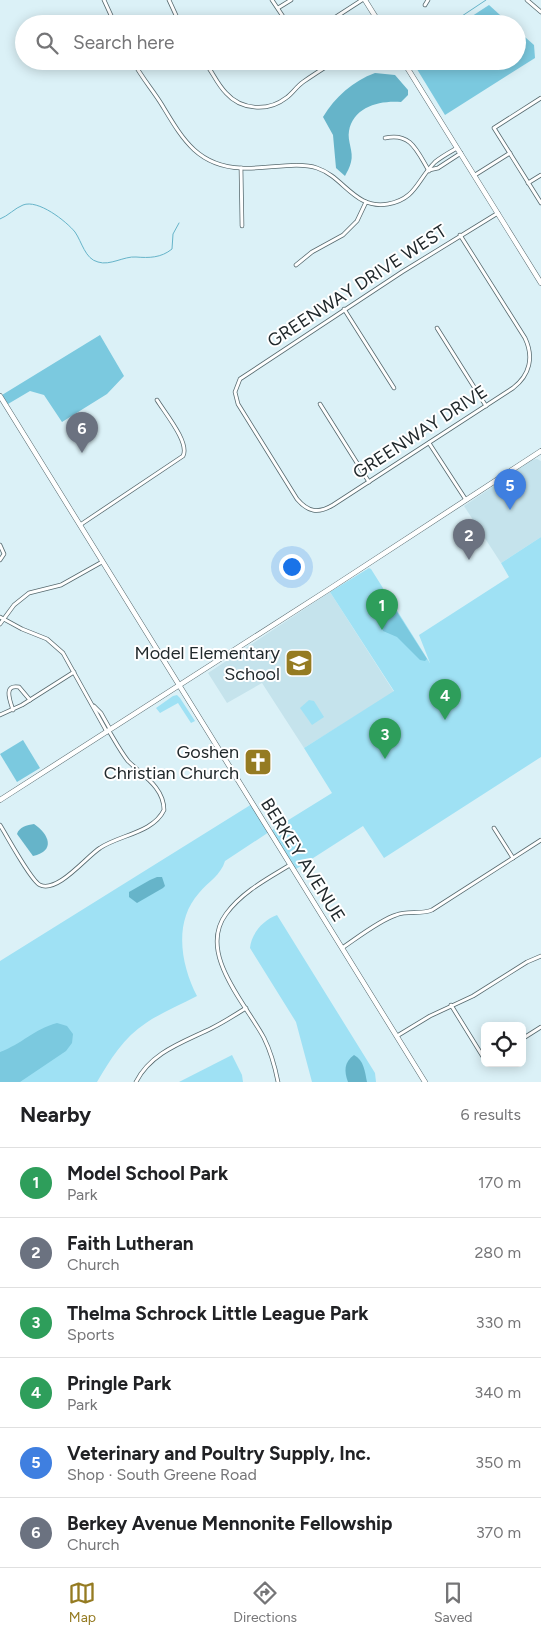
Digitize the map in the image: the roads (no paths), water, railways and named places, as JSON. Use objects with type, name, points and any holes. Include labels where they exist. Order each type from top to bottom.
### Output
[{"type":"street","points":[[104,0],[111,15]]},
{"type":"street","points":[[169,0],[176,15]]},
{"type":"street","points":[[272,0],[282,15]]},
{"type":"street","points":[[278,8],[291,0]]},
{"type":"street","points":[[340,15],[364,0],[374,15]]},
{"type":"street","points":[[425,5],[428,0]]},
{"type":"street","points":[[527,0],[541,12]]},
{"type":"street","points":[[138,70],[183,140],[199,154],[216,163],[241,168],[314,167],[325,172],[366,202],[378,205],[404,199],[412,193],[435,162],[458,148]]},
{"type":"street","points":[[210,70],[230,98],[246,106],[262,107],[274,105],[286,98],[303,82],[321,70]]},
{"type":"street","points":[[410,70],[541,283]]},
{"type":"street","points":[[541,98],[494,128],[541,203]]},
{"type":"street","points":[[385,138],[402,137],[410,142],[429,170]]},
{"type":"street","points":[[429,170],[438,168],[461,153]]},
{"type":"street","points":[[475,175],[510,153]]},
{"type":"street","points":[[241,168],[242,226]]},
{"type":"street","points":[[528,183],[541,175]]},
{"type":"street","points":[[296,265],[312,252],[343,236],[356,221],[366,202]]},
{"type":"street","name":"GREENWAY DRIVE WEST","points":[[313,512],[297,499],[238,404],[236,386],[244,376],[460,235],[498,213]]},
{"type":"street","name":"GREENWAY DRIVE","points":[[313,512],[324,510],[369,482],[519,384],[527,373],[530,351],[525,338],[460,235]]},
{"type":"street","points":[[344,310],[394,388]]},
{"type":"street","points":[[437,328],[486,406]]},
{"type":"street","name":"BERKEY AVENUE","points":[[0,396],[425,1082]]},
{"type":"street","points":[[80,525],[183,456],[185,452],[184,443],[157,400]]},
{"type":"street","points":[[320,404],[369,482]]},
{"type":"street","points":[[429,443],[466,500]]},
{"type":"street","points":[[0,800],[540,452]]},
{"type":"street","points":[[0,545],[4,554],[0,560]]},
{"type":"street","points":[[0,624],[2,618],[14,604],[29,593],[61,585],[102,562]]},
{"type":"street","points":[[0,825],[33,878],[42,886],[47,886],[70,874],[98,848],[115,839],[138,832],[159,818],[164,810],[162,798],[150,780],[126,757],[92,704],[67,658],[43,637],[2,618]]},
{"type":"street","points":[[0,714],[13,710],[74,672]]},
{"type":"street","points":[[13,710],[8,695],[11,688],[19,687],[30,700]]},
{"type":"street","points":[[494,828],[513,858]]},
{"type":"street","points":[[342,948],[396,915],[408,912],[422,913],[432,910],[541,840]]},
{"type":"street","points":[[278,1082],[266,1042],[220,964],[217,947],[220,925],[227,912],[245,894],[290,865]]},
{"type":"street","points":[[397,1036],[430,1016],[473,996],[526,962],[541,956]]},
{"type":"street","points":[[451,1005],[481,1054]]},
{"type":"street","points":[[136,1082],[148,1065],[161,1054],[246,1008]]},
{"type":"street","points":[[526,1036],[541,1027]]},
{"type":"waterway","points":[[464,15],[486,0]]},
{"type":"waterway","points":[[0,219],[23,205],[29,204],[44,208],[71,227],[90,257],[103,263],[131,257],[155,257],[168,252],[172,249],[173,234],[179,223]]},
{"type":"place","name":"Berkey Avenue Mennonite Fellowship","points":[[82,453]]},
{"type":"place","name":"Veterinary and Poultry Supply, Inc.","points":[[510,510]]},
{"type":"place","name":"Faith Lutheran","points":[[469,560]]},
{"type":"place","name":"Model School Park","points":[[382,630]]},
{"type":"place","name":"Model Elementary School","points":[[299,663]]},
{"type":"place","name":"Pringle Park","points":[[445,720]]},
{"type":"place","name":"Thelma Schrock Little League Park","points":[[385,759]]},
{"type":"place","name":"Goshen Christian Church","points":[[258,762]]}]
